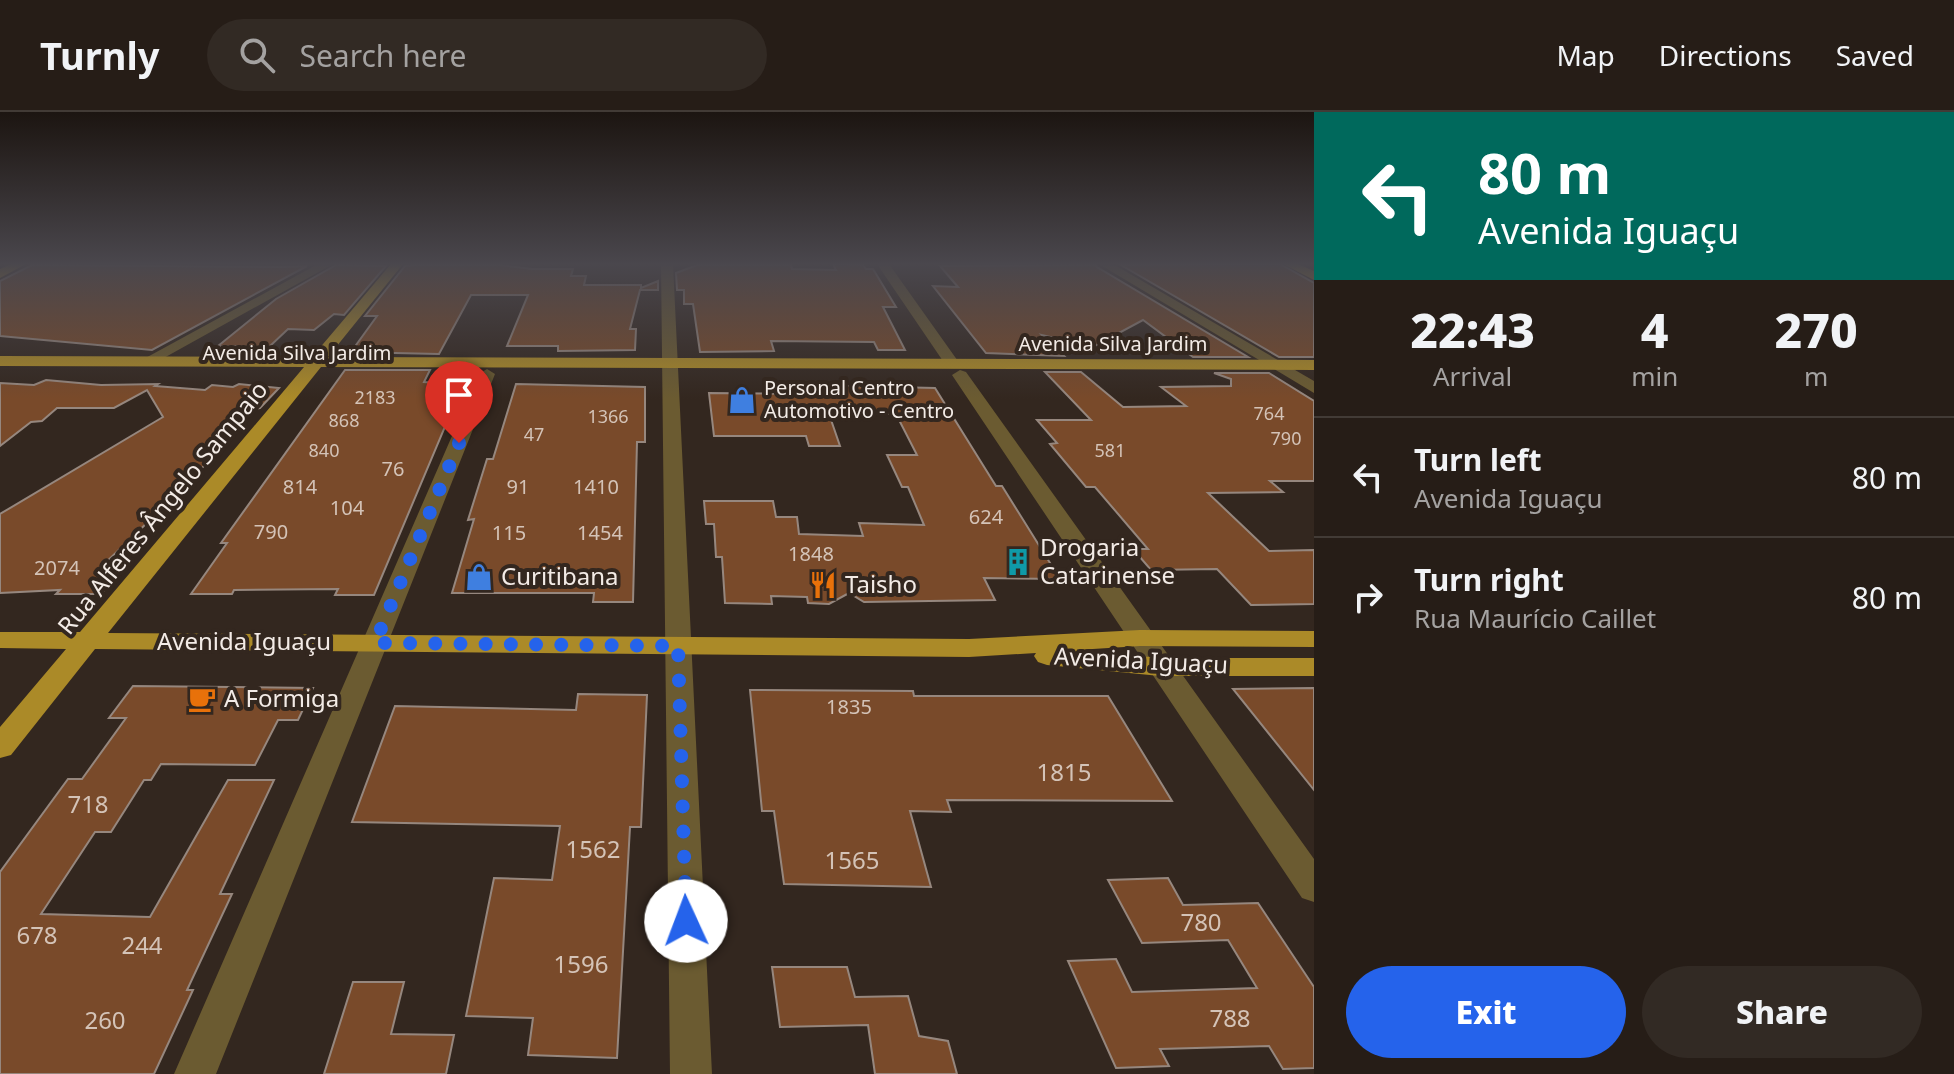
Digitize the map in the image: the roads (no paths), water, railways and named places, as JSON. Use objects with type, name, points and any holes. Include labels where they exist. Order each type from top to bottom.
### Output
[{"type":"main road","name":"Rua Alferes Ângelo Sampaio","points":[[0,747],[360,309]]},
{"type":"main road","name":"Avenida Silva Jardim","points":[[1,367],[148,361],[519,374],[670,369],[1314,365]]},
{"type":"main road","name":"Avenida Silva Jardim","points":[[1,367],[312,368],[561,362],[670,369]]},
{"type":"main road","points":[[519,374],[561,362]]},
{"type":"main road","points":[[1150,364],[1189,376]]},
{"type":"main road","name":"Avenida Silva Jardim","points":[[956,369],[1189,376],[1314,376]]},
{"type":"main road","name":"Avenida Iguaçu","points":[[0,640],[969,648],[1140,638],[1314,639]]},
{"type":"main road","name":"Avenida Iguaçu","points":[[969,648],[1160,667],[1314,667]]},
{"type":"street","points":[[148,361],[244,309]]},
{"type":"street","points":[[668,309],[691,1074]]},
{"type":"street","points":[[914,309],[1314,887]]},
{"type":"street","points":[[1181,309],[1314,388]]},
{"type":"street","points":[[195,1074],[487,374]]},
{"type":"place","name":"Personal Centro Automotivo - Centro","points":[[742,400]]},
{"type":"place","name":"Drogaria Catarinense","points":[[1018,562]]},
{"type":"place","name":"Curitibana","points":[[479,577]]},
{"type":"place","name":"Taisho","points":[[823,585]]},
{"type":"place","name":"A Formiga","points":[[202,699]]}]
